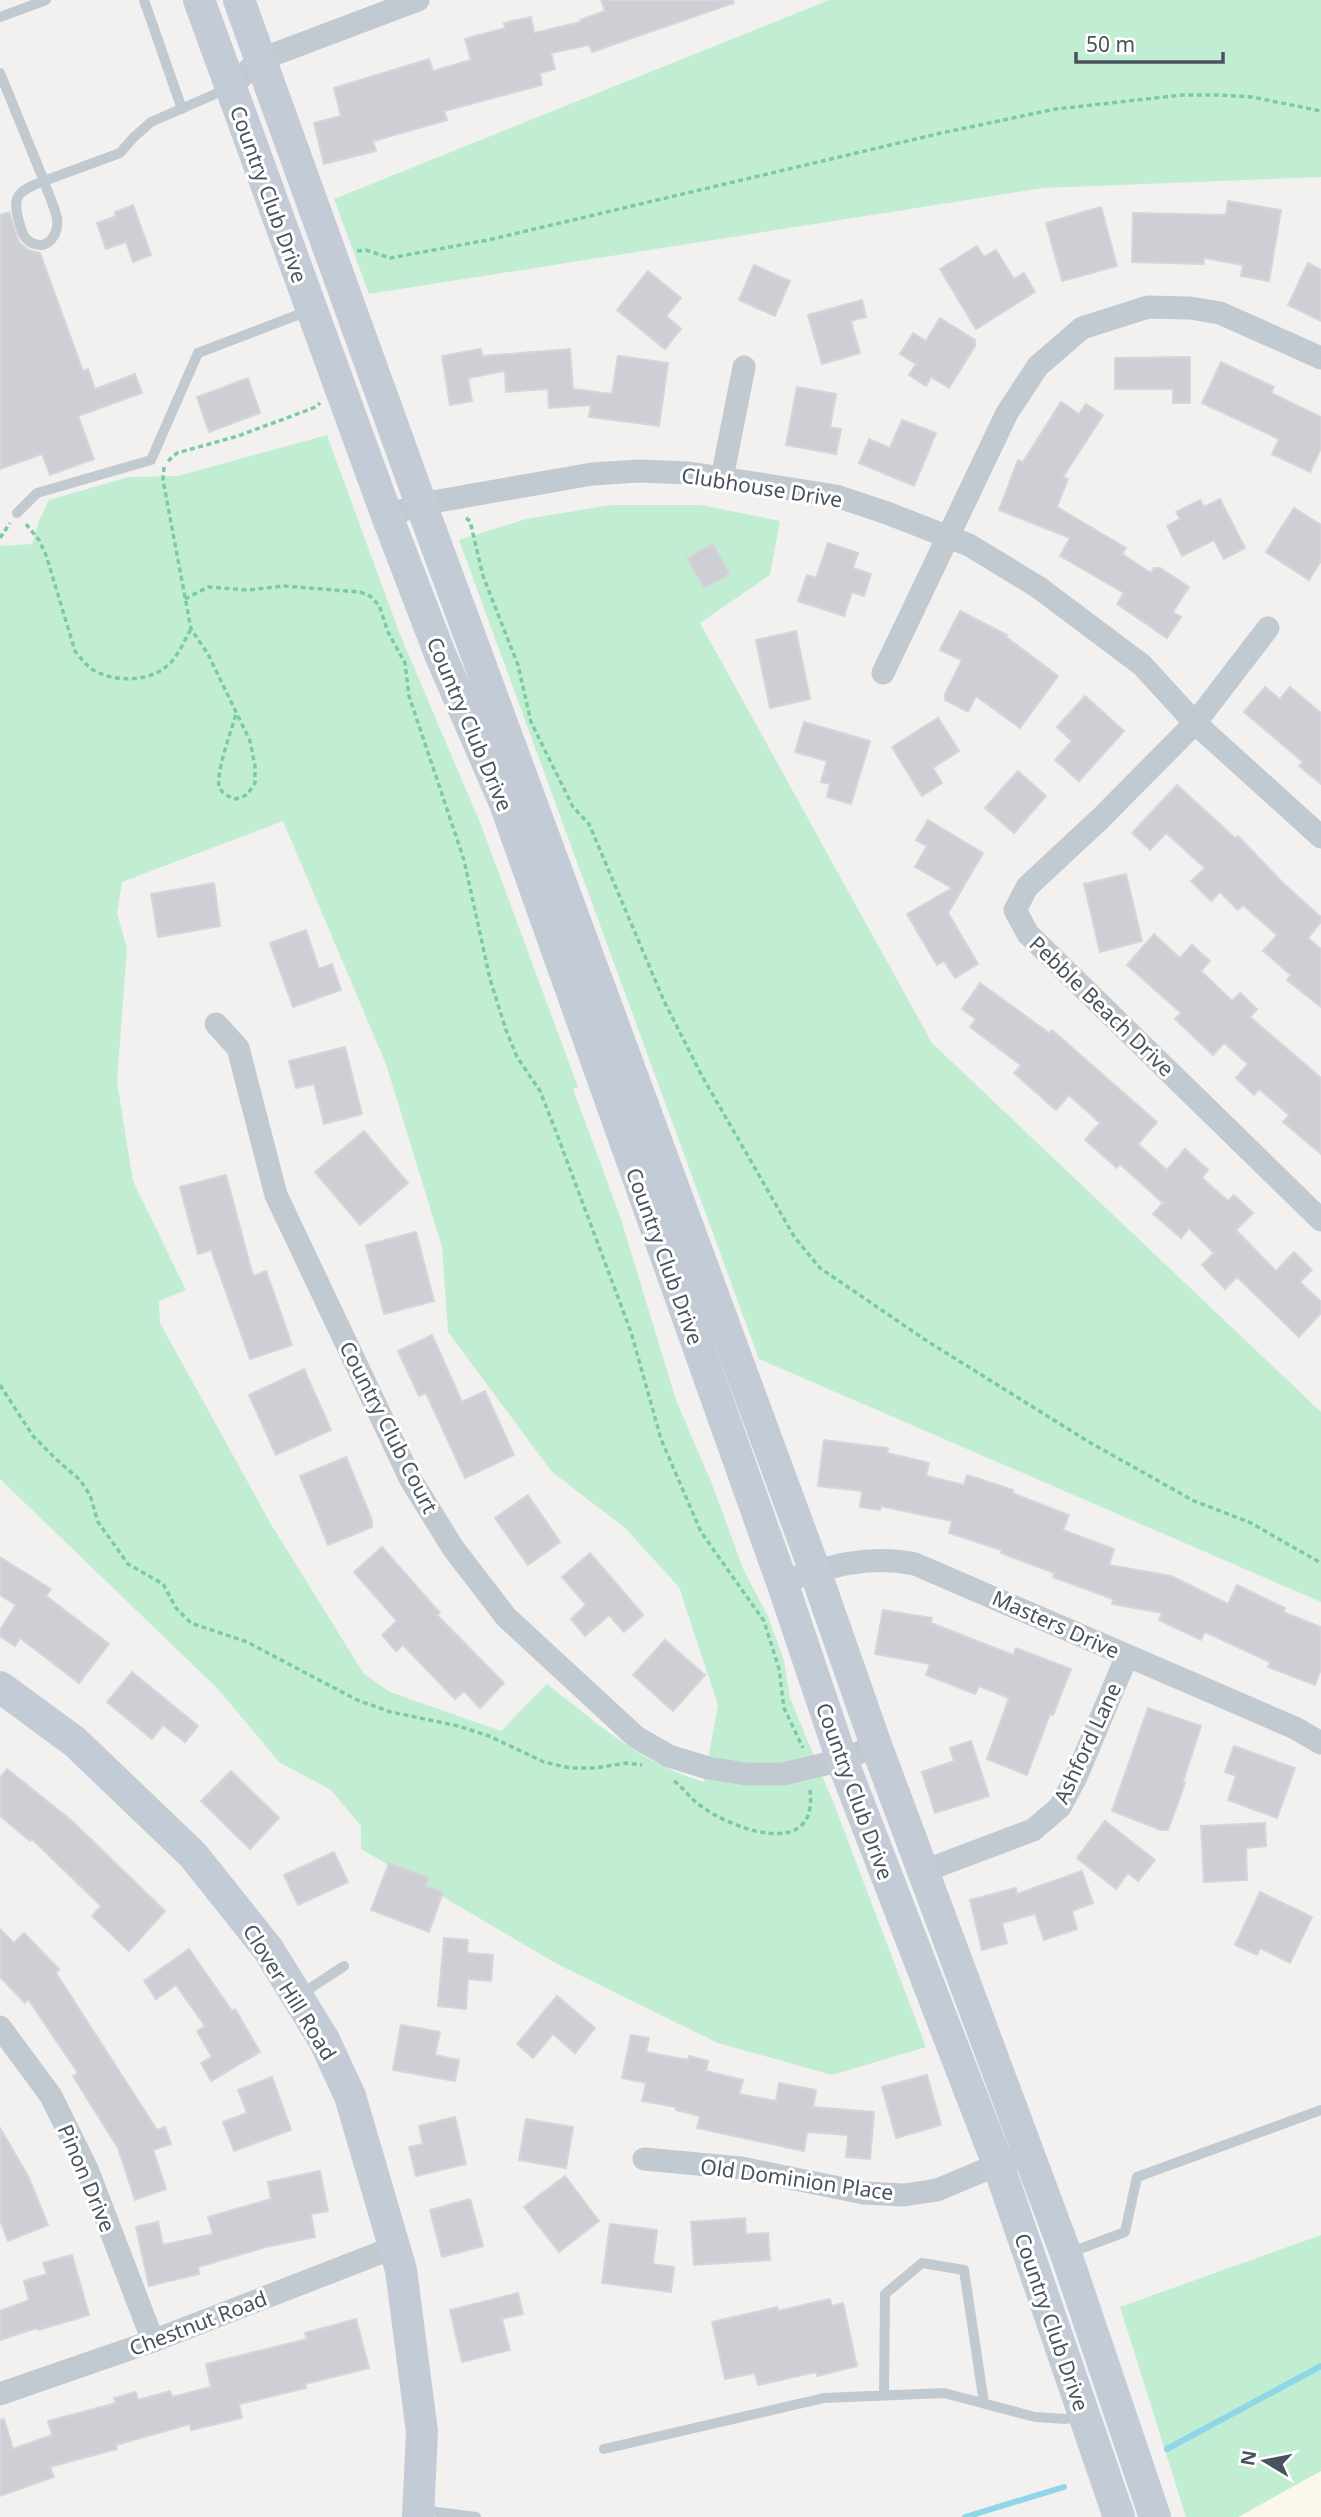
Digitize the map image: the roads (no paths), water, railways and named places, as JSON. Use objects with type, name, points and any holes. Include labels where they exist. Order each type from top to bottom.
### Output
[{"type":"main road","name":"Country Club Drive","points":[[200,0],[387,516],[440,654],[504,801],[782,1582],[842,1759],[998,2164],[1119,2517]]},
{"type":"main road","name":"Country Club Drive","points":[[239,0],[332,259],[429,502],[876,1745],[1066,2254],[1155,2517]]},
{"type":"main road","name":"Clover Hill Road","points":[[0,1687],[75,1742],[193,1855],[268,1949],[324,2040],[350,2096],[401,2270],[422,2432],[419,2513]]},
{"type":"street","points":[[231,87],[259,60],[418,0]]},
{"type":"street","points":[[883,673],[946,536],[1007,413],[1038,366],[1082,328],[1149,307],[1190,308],[1220,313],[1321,358]]},
{"type":"street","points":[[722,478],[744,367]]},
{"type":"street","name":"Clubhouse Drive","points":[[387,516],[429,502],[592,474],[639,471],[689,473],[836,496],[969,545],[1049,594],[1142,666],[1195,723],[1321,837]]},
{"type":"street","points":[[1195,723],[1268,628]]},
{"type":"street","name":"Pebble Beach Drive","points":[[1195,723],[1101,818],[1027,887],[1015,910],[1028,934],[1321,1220]]},
{"type":"street","name":"Country Club Court","points":[[216,1024],[238,1048],[276,1195],[411,1480],[453,1548],[506,1617],[636,1737],[670,1756],[708,1768],[746,1774],[783,1773],[842,1759],[876,1745]]},
{"type":"street","name":"Masters Drive","points":[[782,1582],[862,1560],[892,1560],[915,1564],[1295,1728],[1321,1743]]},
{"type":"street","name":"Ashford Lane","points":[[924,1871],[1032,1830],[1060,1807],[1076,1777],[1127,1656]]},
{"type":"street","name":"Pinon Drive","points":[[0,2026],[51,2096],[87,2169],[153,2341]]},
{"type":"street","name":"Old Dominion Place","points":[[644,2159],[741,2168],[864,2193],[904,2195],[937,2190],[1027,2153]]},
{"type":"street","name":"Chestnut Road","points":[[0,2394],[153,2341],[395,2247]]},
{"type":"street","points":[[1083,2414],[1116,2402]]},
{"type":"lane","points":[[0,17],[46,0]]},
{"type":"lane","points":[[144,0],[182,109]]},
{"type":"lane","points":[[0,73],[44,181],[57,219],[57,232],[52,240],[41,244],[32,243],[24,236],[15,207],[17,196],[24,188],[44,181],[120,153],[151,122],[231,87]]},
{"type":"lane","points":[[17,513],[37,493],[151,460],[198,353],[311,310]]},
{"type":"lane","points":[[297,1996],[344,1966]]},
{"type":"lane","points":[[1066,2254],[1125,2232],[1138,2176],[1321,2110]]},
{"type":"lane","points":[[884,2395],[885,2294],[922,2263],[964,2270],[984,2403]]},
{"type":"lane","points":[[604,2449],[824,2399],[944,2393],[1035,2417],[1066,2419],[1083,2414]]},
{"type":"lane","points":[[419,2513],[477,2517]]},
{"type":"waterway","points":[[1167,2449],[1321,2366]]},
{"type":"waterway","points":[[965,2517],[1064,2487]]}]
